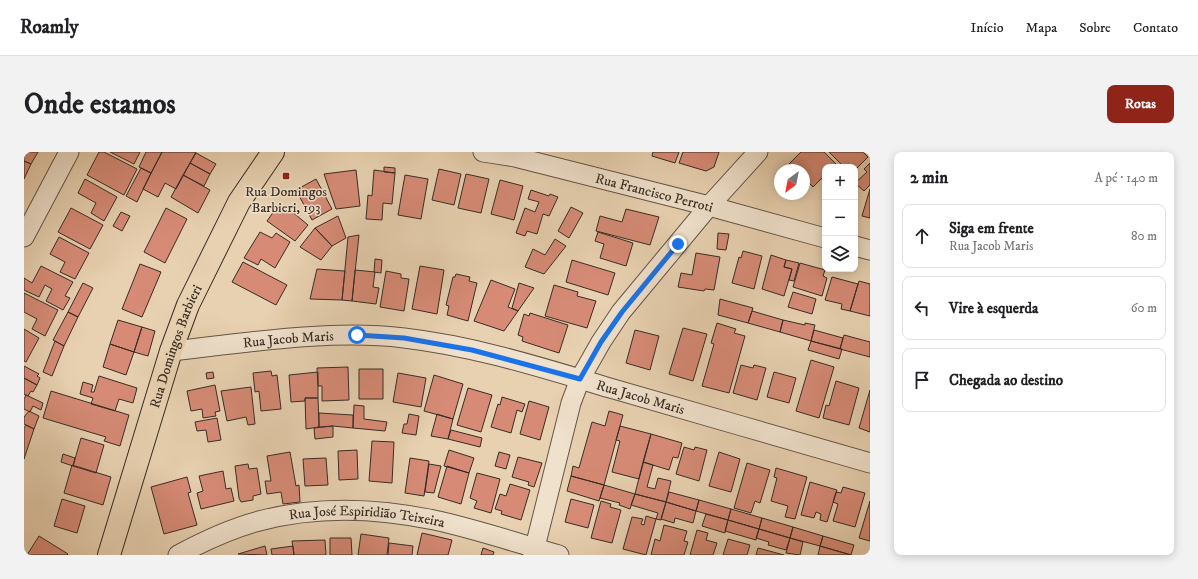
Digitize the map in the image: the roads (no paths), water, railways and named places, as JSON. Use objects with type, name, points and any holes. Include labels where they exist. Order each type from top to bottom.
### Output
[{"type":"main road","name":"Rua Domingos Barbieri","points":[[109,555],[171,351],[188,305],[239,202],[273,152]]},
{"type":"street","points":[[24,236],[69,152]]},
{"type":"street","name":"Rua Francisco Perroti","points":[[483,152],[515,158],[709,206],[822,237]]},
{"type":"street","points":[[534,552],[572,403],[580,379],[601,342],[622,312],[709,206],[758,152]]},
{"type":"street","points":[[858,247],[870,250]]},
{"type":"street","name":"Rua Jacob Maris","points":[[171,351],[276,340],[357,335],[404,338],[472,350],[580,379],[870,463]]},
{"type":"street","name":"Rua José Espiridião Teixeira","points":[[178,555],[258,521],[292,514],[336,511],[400,514],[434,520],[534,552],[559,555]]},
{"type":"place","name":"Rua Domingos Barbieri, 193","points":[[286,176]]}]
